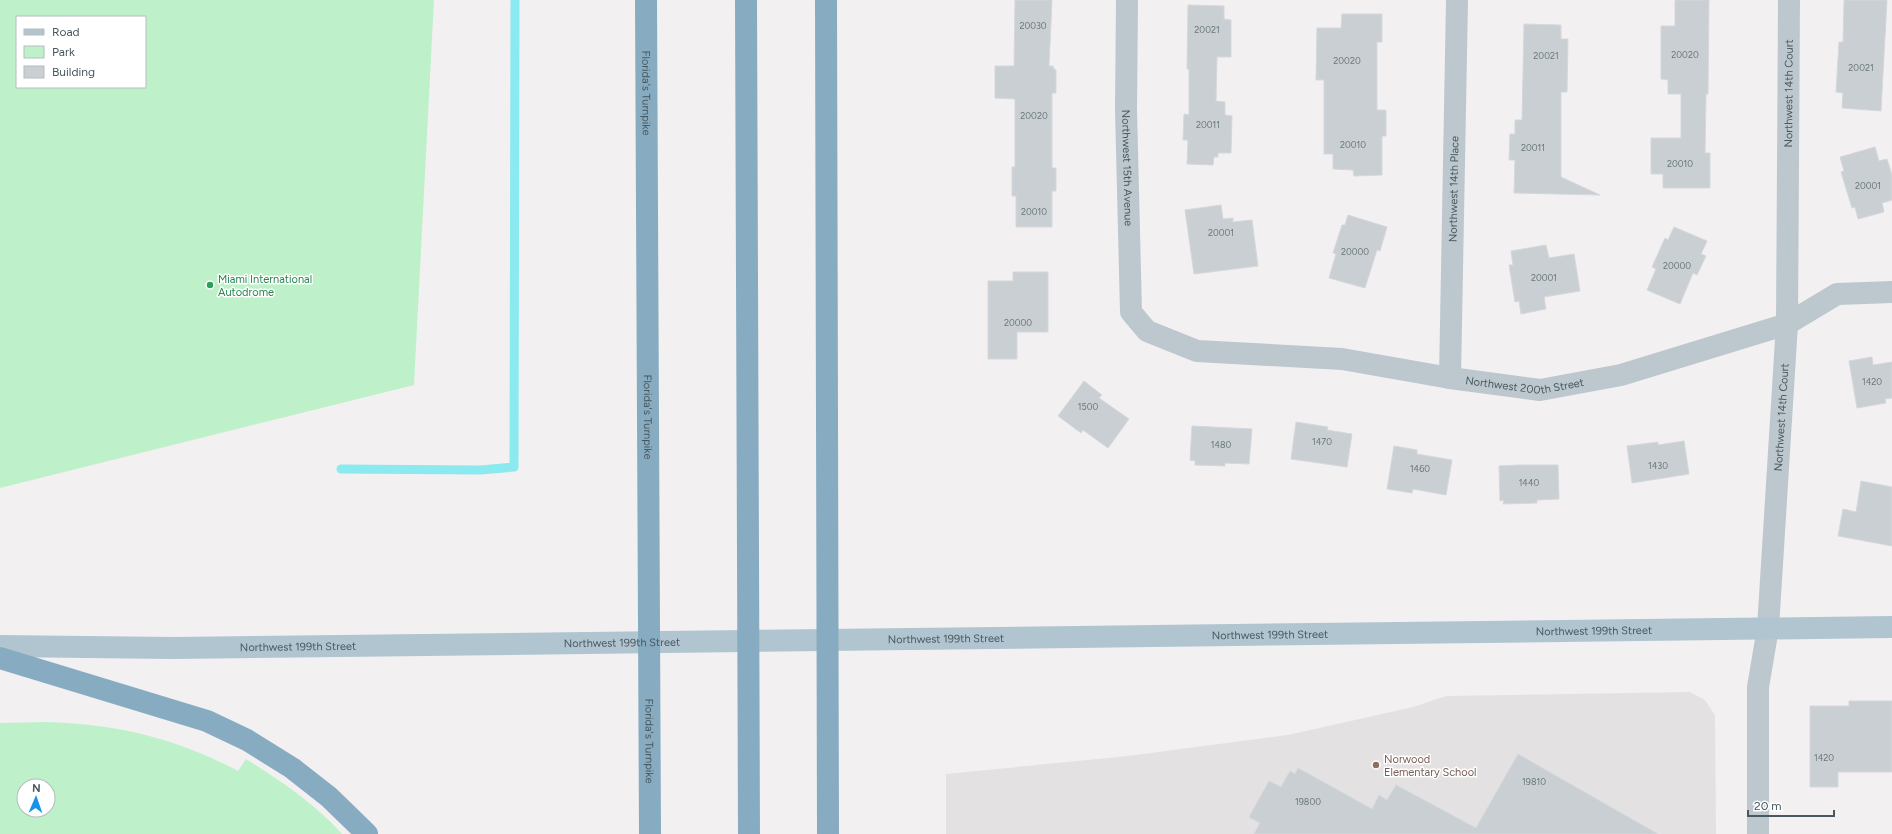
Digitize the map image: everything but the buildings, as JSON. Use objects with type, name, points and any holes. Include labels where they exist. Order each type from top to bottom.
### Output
[{"type":"highway","name":"Florida's Turnpike","points":[[646,0],[650,834]]},
{"type":"highway","points":[[746,0],[749,834]]},
{"type":"highway","points":[[826,0],[828,834]]},
{"type":"highway","points":[[0,658],[207,721],[247,740],[298,773],[329,797],[367,834]]},
{"type":"main road","name":"Northwest 199th Street","points":[[0,646],[173,648],[1892,627]]},
{"type":"street","name":"Northwest 15th Avenue","points":[[1127,0],[1126,110],[1132,312],[1147,331]]},
{"type":"street","name":"Northwest 14th Place","points":[[1450,378],[1457,0]]},
{"type":"street","name":"Northwest 14th Court","points":[[1758,834],[1758,687],[1768,628],[1787,324],[1789,0]]},
{"type":"street","name":"Northwest 200th Street","points":[[1147,331],[1197,351],[1342,359],[1450,378],[1540,390],[1621,375],[1787,324],[1837,294],[1892,292]]},
{"type":"shaded area","name":"Norwood Elementary School","points":[[1690,692],[1705,700],[1715,715],[1716,834],[946,834],[946,774],[1128,756],[1288,735],[1413,707],[1446,696]]},
{"type":"green space","name":"Miami International Autodrome","points":[[0,0],[434,0],[414,385],[0,488]]},
{"type":"green space","points":[[47,722],[98,726],[146,735],[192,750],[238,771],[246,759],[309,803],[342,834],[0,834],[0,723]]},
{"type":"waterway","points":[[341,469],[481,470],[514,467],[515,0]]},
{"type":"place","name":"Miami International Autodrome","points":[[210,285]]},
{"type":"place","name":"Norwood Elementary School","points":[[1376,765]]}]
